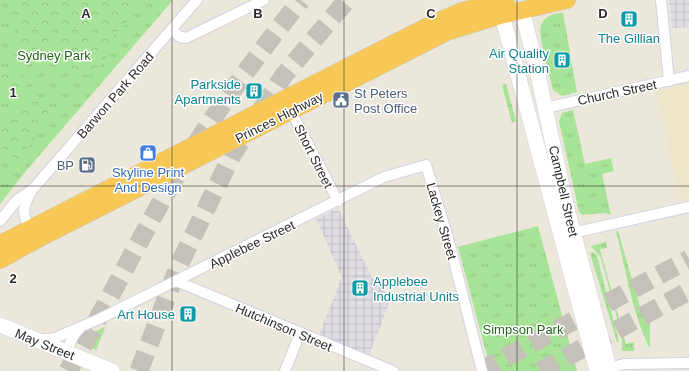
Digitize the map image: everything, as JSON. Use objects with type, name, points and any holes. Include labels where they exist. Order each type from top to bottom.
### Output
[{"type":"highway","name":"Princes Highway","points":[[0,244],[434,23],[462,11],[504,8],[522,10],[567,0]]},
{"type":"highway","name":"Princes Highway","points":[[0,260],[30,228],[291,111],[447,32],[504,8]]},
{"type":"main road","name":"Campbell Street","points":[[504,8],[605,370]]},
{"type":"main road","name":"Campbell Street","points":[[522,10],[545,108],[555,158],[567,234]]},
{"type":"main road","name":"May Street","points":[[3,329],[37,340],[112,371]]},
{"type":"street","name":"Barwon Park Road","points":[[30,228],[24,206],[32,190],[197,0]]},
{"type":"street","points":[[172,30],[180,37],[186,38],[264,0]]},
{"type":"street","points":[[662,0],[670,81]]},
{"type":"street","name":"Church Street","points":[[545,108],[689,76]]},
{"type":"street","name":"Short Street","points":[[291,111],[338,201]]},
{"type":"street","name":"Applebee Street","points":[[37,340],[50,339],[80,328],[384,178],[426,165]]},
{"type":"street","name":"Lackey Street","points":[[426,165],[450,244],[482,371]]},
{"type":"street","name":"Barwon Park Road","points":[[3,218],[17,200],[32,190]]},
{"type":"street","points":[[567,234],[689,207]]},
{"type":"street","points":[[3,218],[13,212],[30,228]]},
{"type":"street","name":"Hutchinson Street","points":[[176,281],[300,334],[393,371]]},
{"type":"street","points":[[66,352],[74,335],[80,328]]},
{"type":"street","points":[[285,371],[300,334]]},
{"type":"street","points":[[605,370],[624,364],[689,363]]},
{"type":"shaded area","points":[[669,0],[689,0],[689,27],[672,28]]},
{"type":"shaded area","points":[[689,82],[689,198],[680,200],[656,90]]},
{"type":"shaded area","name":"Applebee Industrial Units","points":[[338,208],[372,278],[391,298],[369,355],[319,335],[342,277],[316,219]]},
{"type":"green space","name":"Sydney Park","points":[[0,0],[173,0],[26,171],[0,204]]},
{"type":"green space","points":[[6,0],[164,0],[142,4],[131,11],[125,25],[114,34],[112,48],[106,59],[86,78],[76,77],[70,73],[67,53],[60,46],[36,51],[21,48],[14,39],[15,21]]},
{"type":"green space","points":[[558,13],[563,13],[577,92],[562,96],[553,90],[542,46],[540,30],[542,22],[546,18]]},
{"type":"green space","points":[[0,68],[25,76],[29,82],[17,97],[0,89]]},
{"type":"green space","points":[[506,84],[516,121],[512,123],[502,85]]},
{"type":"green space","points":[[29,96],[51,107],[56,115],[50,125],[40,129],[32,143],[25,149],[24,156],[17,159],[8,155],[0,145],[0,128],[8,117],[20,109]]},
{"type":"green space","points":[[573,110],[585,164],[611,158],[614,171],[602,174],[611,215],[605,213],[582,215],[579,212],[559,121],[562,113]]},
{"type":"green space","name":"Simpson Park","points":[[538,226],[577,371],[491,371],[458,247]]},
{"type":"green space","points":[[616,231],[618,231],[640,307],[650,307],[650,349],[638,321]]},
{"type":"green space","points":[[606,242],[607,248],[600,249],[601,253],[626,344],[634,342],[634,351],[622,351],[622,336],[601,258],[591,246]]},
{"type":"green space","points":[[593,252],[597,256],[619,342],[617,342],[590,253]]},
{"type":"green space","points":[[104,327],[105,328],[96,350],[79,343],[79,340]]},
{"type":"tunnel","points":[[68,371],[172,183],[202,135],[234,89],[301,0]]},
{"type":"tunnel","points":[[139,371],[179,265],[232,155],[284,75],[347,0]]},
{"type":"tunnel","points":[[480,371],[689,259]]},
{"type":"tunnel","points":[[540,371],[689,291]]},
{"type":"place","name":"The Gillian","points":[[629,19]]},
{"type":"place","name":"Air Quality Station","points":[[562,60]]},
{"type":"place","name":"Parkside Apartments","points":[[254,91]]},
{"type":"place","name":"St Peters Post Office","points":[[341,100]]},
{"type":"place","name":"Skyline Print And Design","points":[[148,153]]},
{"type":"place","name":"BP","points":[[87,165]]},
{"type":"place","name":"Applebee Industrial Units","points":[[360,288]]},
{"type":"place","name":"Art House","points":[[188,314]]}]
